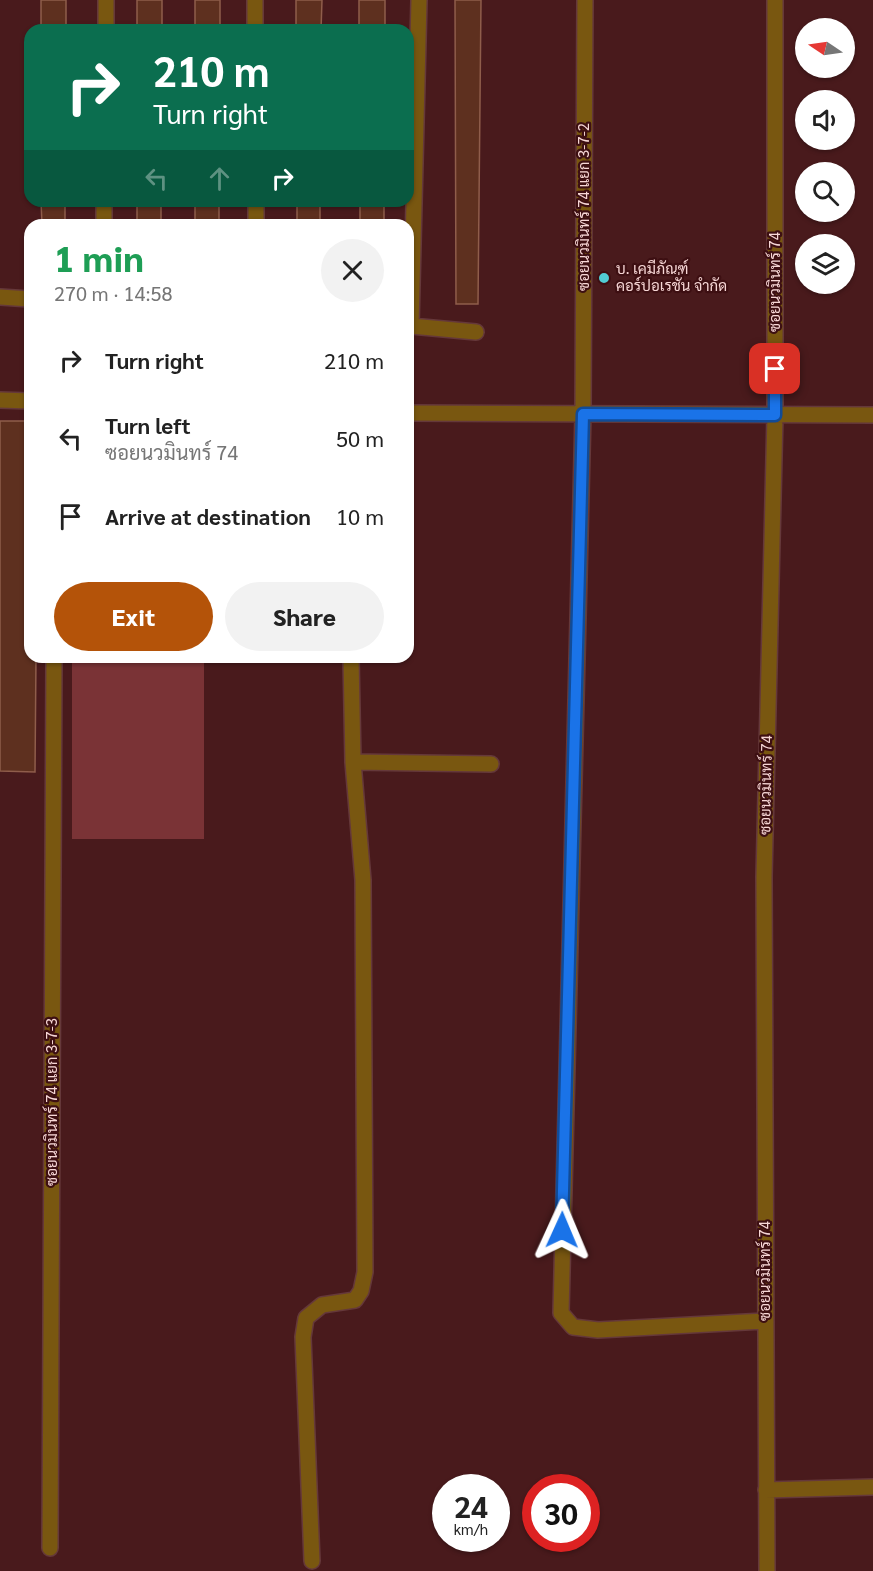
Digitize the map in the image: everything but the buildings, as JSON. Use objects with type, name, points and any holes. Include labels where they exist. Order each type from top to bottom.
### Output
[{"type":"street","points":[[106,0],[106,24]]},
{"type":"street","points":[[255,0],[255,24]]},
{"type":"street","points":[[414,181],[419,0]]},
{"type":"street","name":"ซอยนวมินทร์ 74 แยก 3-7-2","points":[[585,0],[583,414],[561,1313],[573,1327],[598,1330],[765,1321]]},
{"type":"street","name":"ซอยนวมินทร์ 74","points":[[767,1571],[764,877],[775,415],[775,0]]},
{"type":"street","points":[[0,297],[24,299]]},
{"type":"street","points":[[414,326],[476,332]]},
{"type":"street","points":[[0,400],[24,401]]},
{"type":"street","points":[[414,413],[873,415]]},
{"type":"street","name":"ซอยนวมินทร์ 74 แยก 3-7-3","points":[[50,1548],[54,663]]},
{"type":"street","points":[[312,1561],[303,1337],[306,1318],[321,1305],[355,1300],[361,1291],[365,1272],[363,880],[353,762],[351,663]]},
{"type":"street","points":[[353,762],[491,764]]},
{"type":"street","points":[[766,1490],[873,1487]]},
{"type":"shaded area","points":[[72,663],[204,663],[204,839],[72,839]]},
{"type":"place","name":"บ. เคมีภัณฑ์ คอร์ปอเรชั่น จำกัด","points":[[604,278]]},
{"type":"route","points":[[562,1230],[583,414],[775,415],[775,369]]}]
